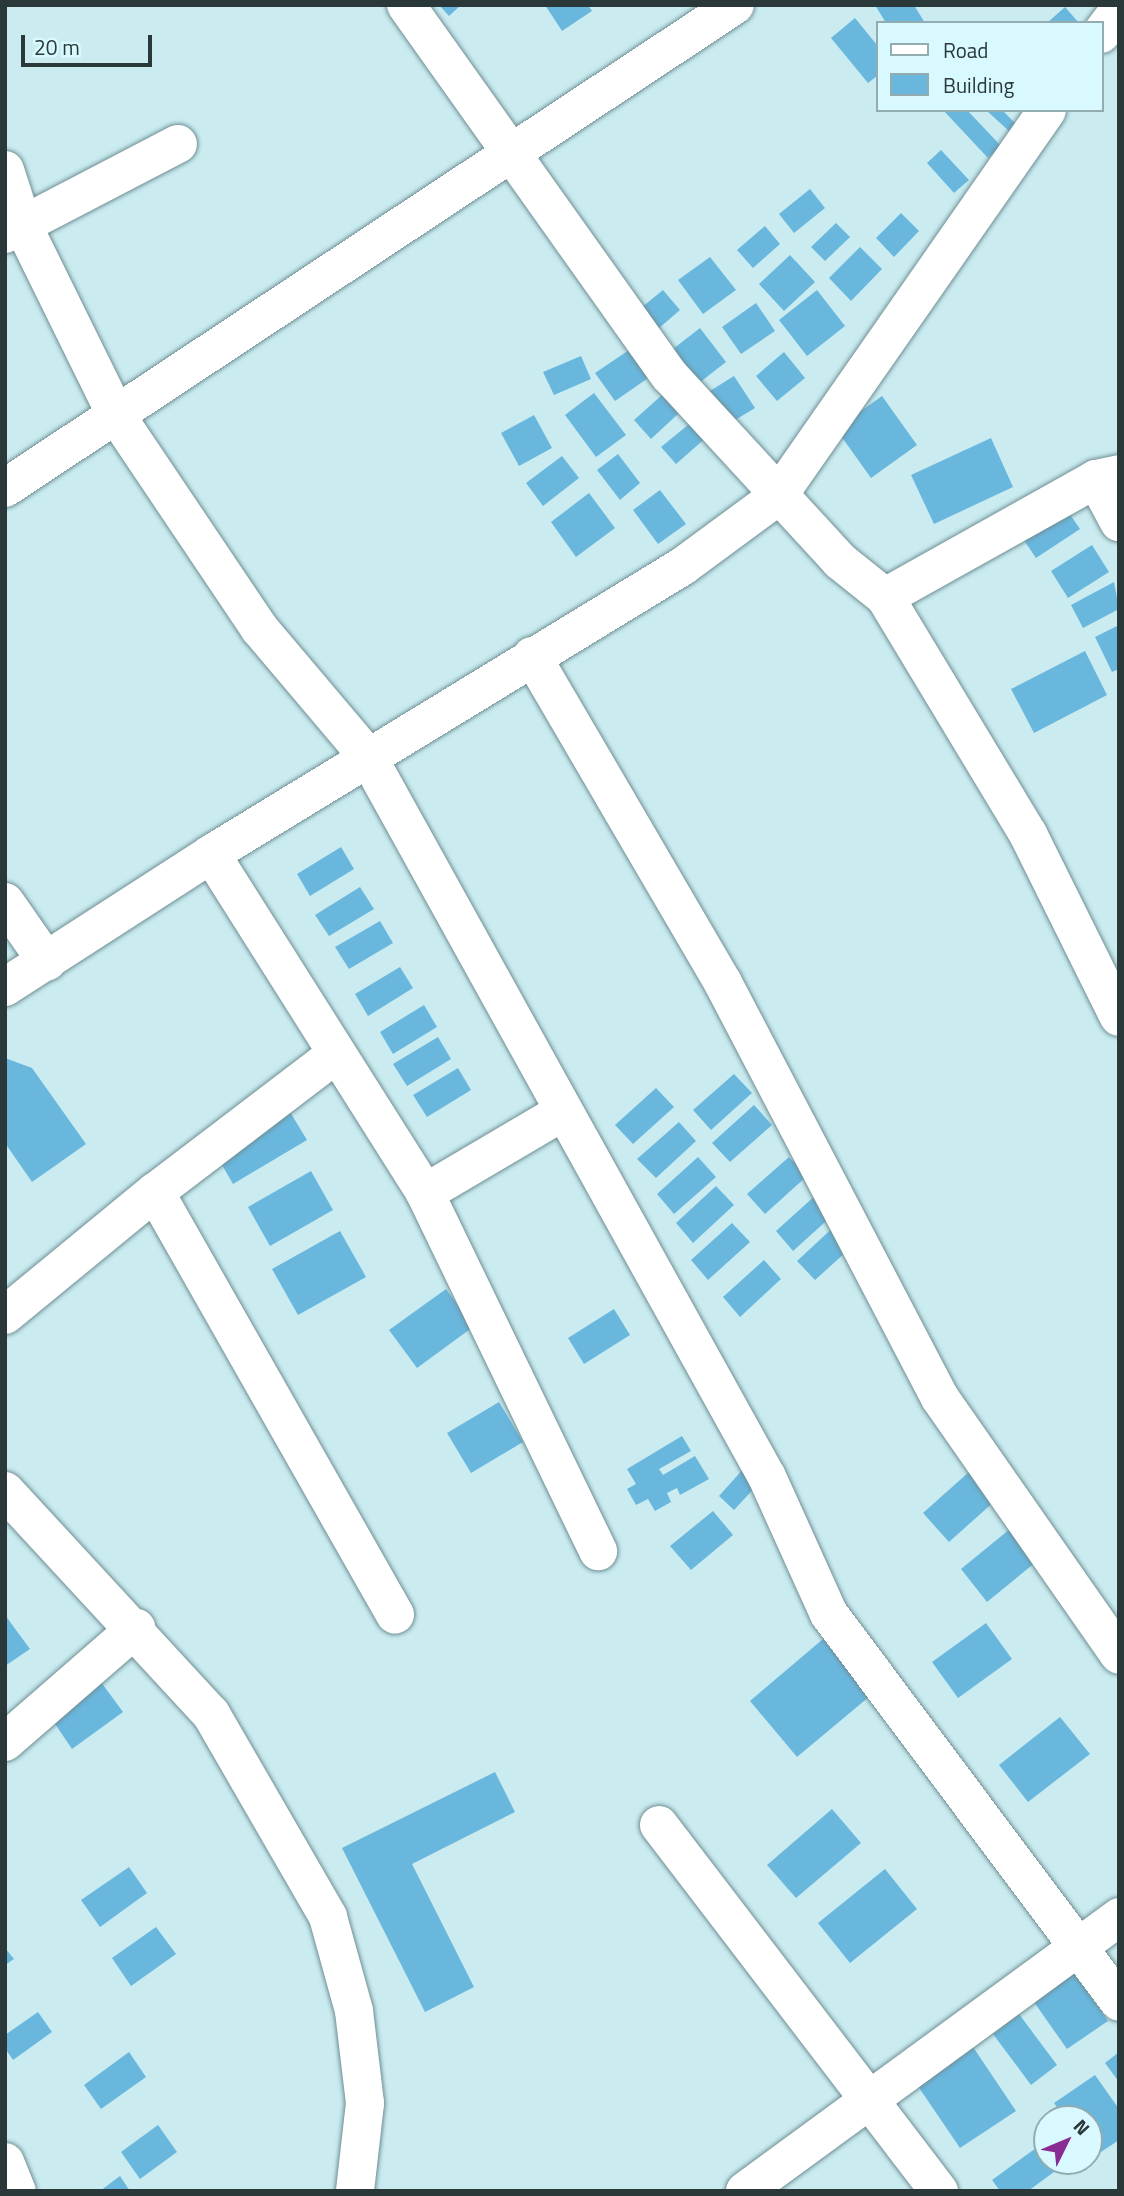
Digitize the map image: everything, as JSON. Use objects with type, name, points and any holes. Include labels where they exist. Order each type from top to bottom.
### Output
[{"type":"street","points":[[406,5],[515,152],[670,376],[840,561],[884,597],[1028,834],[1119,1017]]},
{"type":"street","points":[[5,488],[735,5]]},
{"type":"street","points":[[1103,31],[1119,10]]},
{"type":"street","points":[[5,987],[368,757],[683,566],[778,496],[1046,112]]},
{"type":"street","points":[[14,230],[178,144]]},
{"type":"street","points":[[5,170],[14,230],[116,415],[259,628],[368,757],[561,1113],[767,1477],[829,1614],[1079,1944],[1119,2002]]},
{"type":"street","points":[[884,597],[1107,476],[1119,522]]},
{"type":"street","points":[[531,656],[723,983],[940,1398],[1119,1655]]},
{"type":"street","points":[[212,854],[425,1193],[598,1550]]},
{"type":"street","points":[[5,902],[47,962]]},
{"type":"street","points":[[5,1315],[155,1192],[336,1054]]},
{"type":"street","points":[[425,1193],[561,1113]]},
{"type":"street","points":[[155,1192],[396,1615]]},
{"type":"street","points":[[5,1491],[136,1628],[211,1714],[328,1917],[354,2011],[365,2103],[355,2191]]},
{"type":"street","points":[[5,1742],[136,1628]]},
{"type":"street","points":[[659,1825],[871,2097],[939,2191]]},
{"type":"street","points":[[745,2191],[1119,1917]]},
{"type":"street","points":[[5,2162],[17,2191]]},
{"type":"building","points":[[439,5],[461,5],[449,16]]},
{"type":"building","points":[[545,5],[588,5],[592,11],[562,31]]},
{"type":"building","points":[[875,5],[914,5],[924,21],[885,21]]},
{"type":"building","points":[[1065,7],[1077,21],[1049,21]]},
{"type":"building","points":[[855,18],[876,44],[876,77],[868,83],[831,38]]},
{"type":"building","points":[[945,112],[969,112],[1001,146],[988,158]]},
{"type":"building","points":[[988,112],[1004,112],[1017,125],[1010,132]]},
{"type":"building","points":[[941,150],[969,180],[954,193],[927,163]]},
{"type":"building","points":[[810,189],[825,208],[794,233],[779,214]]},
{"type":"building","points":[[901,213],[919,231],[894,257],[876,238]]},
{"type":"building","points":[[836,223],[850,237],[825,261],[811,247]]},
{"type":"building","points":[[765,226],[780,244],[753,268],[737,250]]},
{"type":"building","points":[[860,247],[882,269],[851,301],[829,278]]},
{"type":"building","points":[[790,255],[815,282],[784,311],[759,284]]},
{"type":"building","points":[[710,257],[736,290],[703,314],[678,280]]},
{"type":"building","points":[[663,290],[680,310],[658,329],[641,308]]},
{"type":"building","points":[[817,290],[845,326],[807,356],[779,320]]},
{"type":"building","points":[[756,303],[775,331],[741,354],[722,327]]},
{"type":"building","points":[[700,328],[726,362],[699,383],[673,349]]},
{"type":"building","points":[[635,346],[654,374],[615,401],[595,373]]},
{"type":"building","points":[[784,352],[805,378],[777,401],[756,376]]},
{"type":"building","points":[[581,356],[591,379],[554,395],[543,372]]},
{"type":"building","points":[[734,376],[755,408],[722,428],[702,396]]},
{"type":"building","points":[[594,393],[626,435],[596,457],[565,415]]},
{"type":"building","points":[[662,395],[679,413],[651,439],[634,420]]},
{"type":"building","points":[[882,396],[917,445],[871,478],[836,429]]},
{"type":"building","points":[[534,415],[552,448],[519,466],[501,433]]},
{"type":"building","points":[[694,420],[708,436],[676,464],[661,447]]},
{"type":"building","points":[[991,438],[1013,487],[934,524],[911,475]]},
{"type":"building","points":[[618,454],[640,483],[620,500],[597,470]]},
{"type":"building","points":[[562,456],[579,478],[543,506],[526,483]]},
{"type":"building","points":[[660,490],[686,524],[658,544],[633,510]]},
{"type":"building","points":[[589,493],[615,528],[576,557],[551,522]]},
{"type":"building","points":[[1065,507],[1080,529],[1036,558],[1021,536]]},
{"type":"building","points":[[1092,545],[1109,572],[1068,598],[1051,571]]},
{"type":"building","points":[[1114,582],[1119,609],[1083,628],[1071,605]]},
{"type":"building","points":[[1119,625],[1119,669],[1112,672],[1095,637]]},
{"type":"building","points":[[1085,651],[1107,695],[1034,733],[1011,689]]},
{"type":"building","points":[[341,847],[354,869],[310,896],[297,874]]},
{"type":"building","points":[[360,887],[374,909],[329,936],[315,915]]},
{"type":"building","points":[[380,921],[393,943],[349,969],[335,947]]},
{"type":"building","points":[[400,967],[413,988],[368,1016],[355,994]]},
{"type":"building","points":[[424,1005],[437,1027],[393,1054],[380,1032]]},
{"type":"building","points":[[438,1037],[451,1059],[407,1086],[393,1064]]},
{"type":"building","points":[[5,1058],[32,1068],[86,1144],[32,1182],[5,1143]]},
{"type":"building","points":[[458,1068],[471,1090],[427,1117],[413,1095]]},
{"type":"building","points":[[734,1074],[752,1093],[711,1130],[693,1110]]},
{"type":"building","points":[[656,1088],[674,1107],[633,1144],[615,1125]]},
{"type":"building","points":[[754,1105],[772,1125],[730,1162],[712,1143]]},
{"type":"building","points":[[287,1107],[307,1140],[233,1184],[214,1151]]},
{"type":"building","points":[[679,1122],[696,1141],[656,1178],[637,1159]]},
{"type":"building","points":[[698,1157],[716,1177],[674,1214],[657,1194]]},
{"type":"building","points":[[789,1157],[807,1176],[765,1214],[747,1194]]},
{"type":"building","points":[[311,1171],[333,1210],[270,1246],[248,1207]]},
{"type":"building","points":[[716,1186],[734,1205],[693,1243],[676,1223]]},
{"type":"building","points":[[817,1194],[834,1214],[793,1251],[776,1231]]},
{"type":"building","points":[[732,1223],[750,1242],[708,1280],[691,1260]]},
{"type":"building","points":[[838,1223],[856,1243],[815,1280],[797,1261]]},
{"type":"building","points":[[340,1231],[366,1277],[298,1315],[272,1269]]},
{"type":"building","points":[[764,1260],[781,1279],[740,1317],[723,1297]]},
{"type":"building","points":[[446,1289],[473,1327],[417,1368],[389,1330]]},
{"type":"building","points":[[614,1309],[630,1335],[584,1364],[568,1338]]},
{"type":"building","points":[[499,1402],[523,1442],[471,1473],[447,1433]]},
{"type":"building","points":[[682,1436],[691,1451],[659,1469],[663,1475],[695,1456],[709,1479],[680,1495],[677,1488],[667,1493],[671,1502],[655,1511],[648,1499],[636,1505],[627,1489],[636,1484],[627,1469]]},
{"type":"building","points":[[745,1467],[761,1481],[734,1510],[719,1496]]},
{"type":"building","points":[[970,1471],[996,1500],[949,1542],[923,1513]]},
{"type":"building","points":[[713,1511],[733,1535],[691,1570],[670,1546]]},
{"type":"building","points":[[1016,1524],[1042,1557],[987,1602],[961,1569]]},
{"type":"building","points":[[5,1615],[30,1649],[5,1666]]},
{"type":"building","points":[[986,1623],[1012,1659],[958,1698],[932,1662]]},
{"type":"building","points":[[823,1639],[870,1696],[797,1757],[750,1701]]},
{"type":"building","points":[[101,1682],[123,1712],[72,1749],[51,1718]]},
{"type":"building","points":[[1060,1717],[1090,1754],[1028,1802],[999,1765]]},
{"type":"building","points":[[495,1772],[515,1812],[412,1864],[474,1987],[425,2012],[342,1848]]},
{"type":"building","points":[[832,1809],[861,1843],[796,1898],[767,1865]]},
{"type":"building","points":[[129,1867],[147,1893],[100,1927],[81,1900]]},
{"type":"building","points":[[885,1869],[917,1909],[850,1963],[818,1923]]},
{"type":"building","points":[[156,1927],[176,1954],[131,1986],[112,1958]]},
{"type":"building","points":[[5,1948],[14,1959],[5,1965]]},
{"type":"building","points":[[1070,1967],[1108,2021],[1067,2049],[1029,1995]]},
{"type":"building","points":[[38,2012],[52,2032],[13,2060],[5,2048],[5,2035]]},
{"type":"building","points":[[1019,2014],[1057,2065],[1031,2085],[993,2034]]},
{"type":"building","points":[[965,2035],[1016,2111],[960,2148],[909,2073]]},
{"type":"building","points":[[129,2052],[146,2077],[101,2109],[84,2085]]},
{"type":"building","points":[[1119,2052],[1119,2082],[1105,2063]]},
{"type":"building","points":[[1095,2075],[1119,2109],[1119,2140],[1103,2151],[1103,2105],[1054,2103]]},
{"type":"building","points":[[158,2125],[177,2152],[140,2179],[121,2152]]},
{"type":"building","points":[[1033,2150],[1033,2175],[1050,2175],[1028,2191],[1000,2191],[992,2180]]},
{"type":"building","points":[[120,2176],[130,2191],[100,2191]]}]
